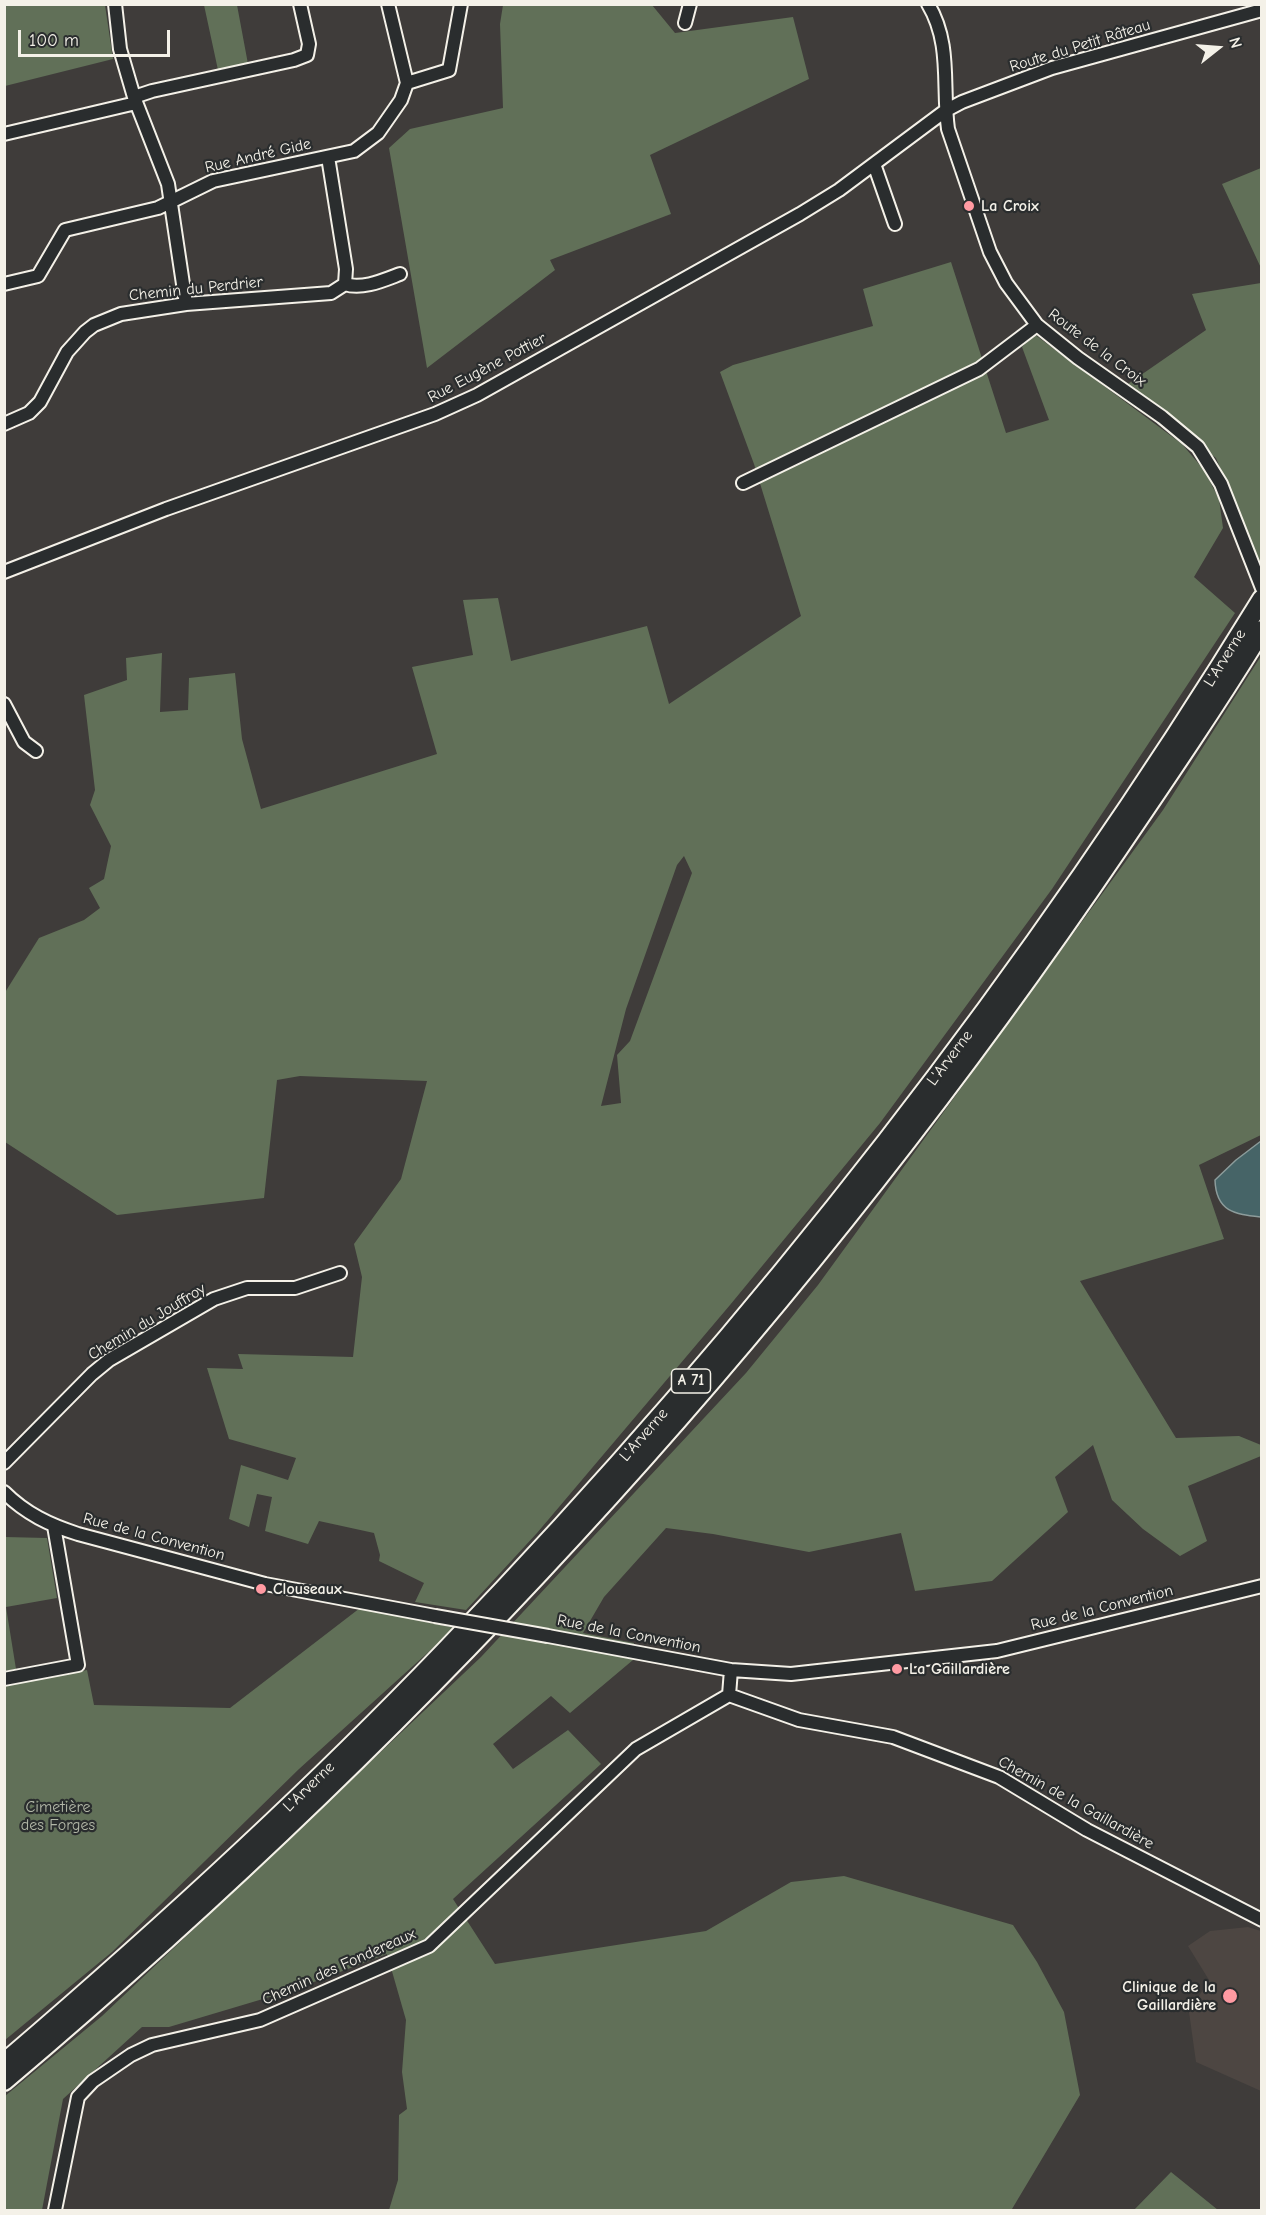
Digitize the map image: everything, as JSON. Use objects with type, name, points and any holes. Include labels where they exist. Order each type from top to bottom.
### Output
[{"type":"highway","name":"L'Arverne","points":[[4,2063],[159,1928],[364,1733],[510,1582],[695,1377],[848,1191],[991,1004],[1120,819],[1262,599]]},
{"type":"highway","name":"L'Arverne","points":[[4,2081],[228,1885],[380,1739],[553,1559],[715,1378],[851,1212],[1004,1012],[1132,829],[1262,630]]},
{"type":"street","points":[[115,4],[120,49],[135,100],[168,184],[186,304]]},
{"type":"street","points":[[4,134],[135,100],[152,91],[294,60],[307,55],[309,44],[300,4]]},
{"type":"street","points":[[388,4],[407,83],[449,70],[460,4]]},
{"type":"street","points":[[684,23],[690,4]]},
{"type":"street","name":"Route de la Croix","points":[[928,4],[942,38],[946,78],[945,111],[948,129],[990,252],[1006,283],[1037,325],[1078,358],[1162,417],[1198,447],[1221,484],[1262,588]]},
{"type":"street","name":"Route du Petit Râteau","points":[[945,111],[962,102],[1052,68],[1262,10]]},
{"type":"street","name":"Rue André Gide","points":[[4,284],[38,276],[65,230],[158,208],[213,181],[354,151],[378,133],[400,100],[407,83]]},
{"type":"street","name":"Rue Eugène Pottier","points":[[4,572],[166,509],[438,413],[477,394],[800,214],[839,190],[945,111]]},
{"type":"street","points":[[328,157],[346,269],[345,284]]},
{"type":"street","points":[[874,164],[895,224]]},
{"type":"street","name":"Chemin du Perdrier","points":[[4,424],[29,413],[40,402],[67,352],[85,332],[121,314],[141,309],[186,304],[331,293],[345,284],[353,287],[400,274]]},
{"type":"street","points":[[743,483],[979,369],[1037,325]]},
{"type":"street","points":[[4,704],[24,741],[36,751]]},
{"type":"street","name":"Chemin du Jouffroy","points":[[4,1463],[92,1374],[110,1360],[214,1299],[246,1288],[295,1288],[340,1273]]},
{"type":"street","name":"Rue de la Convention","points":[[4,1492],[26,1512],[54,1527],[265,1584],[731,1670],[791,1674],[997,1651],[1262,1586]]},
{"type":"street","points":[[4,1679],[78,1665],[54,1527]]},
{"type":"street","points":[[729,1695],[731,1670]]},
{"type":"street","name":"Chemin de la Gaillardière","points":[[729,1695],[799,1720],[893,1737],[999,1776],[1087,1830],[1262,1920]]},
{"type":"street","name":"Chemin des Fondereaux","points":[[56,2211],[78,2097],[93,2081],[131,2055],[152,2045],[260,2020],[429,1946],[636,1749],[729,1695]]},
{"type":"shaded area","name":"Clinique de la Gaillardière","points":[[1248,1927],[1261,1931],[1261,2091],[1196,2062],[1189,2012],[1209,1980],[1188,1946],[1210,1931]]},
{"type":"green space","points":[[4,5],[105,5],[113,59],[5,86]]},
{"type":"green space","points":[[204,5],[237,5],[248,64],[218,70]]},
{"type":"green space","points":[[503,5],[652,5],[675,33],[793,17],[809,79],[650,155],[671,214],[550,260],[555,270],[427,368],[389,148],[410,129],[503,108],[500,24]]},
{"type":"green space","points":[[1261,168],[1261,268],[1222,184]]},
{"type":"green space","points":[[951,262],[1006,433],[1049,420],[1022,347],[1034,334],[1182,444],[1204,470],[1219,499],[1223,528],[1194,577],[1235,613],[1052,889],[880,1123],[730,1305],[537,1533],[466,1610],[415,1602],[424,1583],[379,1561],[380,1555],[374,1533],[319,1521],[308,1544],[265,1531],[272,1497],[257,1494],[249,1527],[229,1519],[241,1465],[288,1480],[296,1458],[229,1439],[207,1368],[243,1369],[238,1354],[353,1357],[362,1277],[354,1244],[401,1179],[427,1081],[300,1076],[277,1080],[264,1198],[117,1215],[5,1142],[4,994],[39,938],[84,920],[100,908],[89,888],[104,879],[111,846],[90,805],[95,790],[84,695],[127,680],[126,658],[162,653],[160,712],[188,710],[189,678],[235,673],[242,739],[261,809],[437,754],[412,667],[473,655],[463,600],[498,598],[511,661],[647,626],[669,704],[801,616],[754,464],[720,372],[733,365],[873,326],[863,289]],"holes":[[[684,856],[692,873],[630,1041],[617,1055],[621,1103],[601,1106],[626,1009],[677,865]]]},
{"type":"green space","points":[[1261,283],[1261,567],[1216,458],[1125,386],[1206,330],[1192,294]]},
{"type":"green space","points":[[1261,656],[1261,1135],[1199,1165],[1224,1239],[1080,1281],[1176,1438],[1239,1436],[1261,1445],[1261,1456],[1188,1486],[1207,1541],[1180,1556],[1143,1529],[1112,1500],[1093,1445],[1055,1477],[1068,1512],[992,1581],[915,1591],[901,1533],[809,1552],[713,1534],[666,1528],[604,1597],[583,1633],[634,1643],[633,1660],[570,1713],[551,1696],[493,1744],[513,1769],[568,1730],[601,1764],[453,1899],[495,1964],[706,1931],[791,1882],[844,1876],[1013,1925],[1037,1962],[1064,2012],[1080,2095],[1013,2210],[389,2210],[398,2180],[399,2115],[407,2109],[402,2072],[406,2020],[387,1954],[293,1990],[169,2027],[142,2027],[63,2099],[42,2210],[5,2210],[5,2096],[102,2016],[481,1657],[746,1373],[818,1285],[1163,810]]},
{"type":"green space","points":[[5,1537],[47,1538],[57,1598],[6,1607],[16,1669],[5,1671]]},
{"type":"green space","name":"Cimetière des Forges","points":[[360,1608],[455,1628],[299,1769],[112,1952],[5,2040],[5,1686],[87,1670],[94,1705],[230,1708]]},
{"type":"green space","points":[[1171,2172],[1218,2210],[1134,2210]]},
{"type":"water","points":[[1261,1141],[1261,1217],[1235,1212],[1223,1205],[1216,1191],[1215,1180]]},
{"type":"place","name":"La Croix","points":[[969,206]]},
{"type":"place","name":"Clouseaux","points":[[261,1589]]},
{"type":"place","name":"La Gaillardière","points":[[897,1669]]},
{"type":"place","name":"Clinique de la Gaillardière","points":[[1230,1996]]}]
